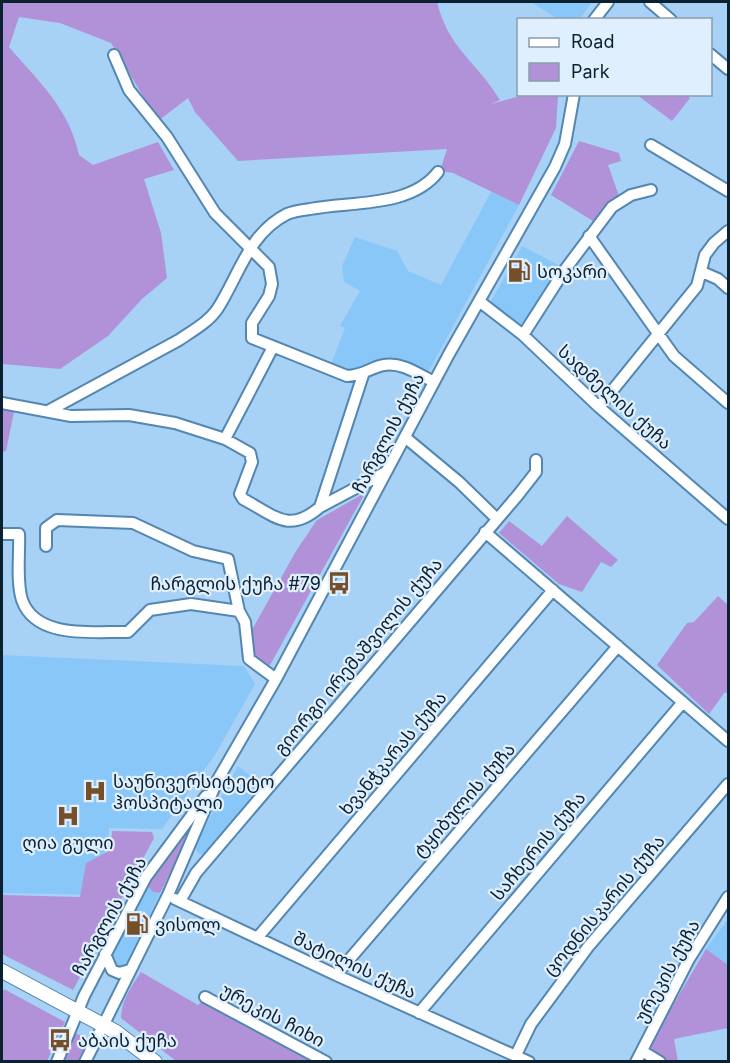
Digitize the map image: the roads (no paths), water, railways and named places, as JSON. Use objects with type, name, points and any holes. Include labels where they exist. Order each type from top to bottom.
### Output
[{"type":"main road","points":[[2,971],[103,1025],[136,1045],[155,1062]]},
{"type":"street","points":[[596,18],[608,2]]},
{"type":"street","points":[[650,2],[669,18]]},
{"type":"street","points":[[712,55],[729,69]]},
{"type":"street","points":[[114,56],[129,90],[167,137],[214,213],[269,267],[272,284],[250,331],[252,338],[347,376],[363,375],[382,365],[402,366],[434,382]]},
{"type":"street","name":"ჩარგლის ქუჩა","points":[[78,1012],[105,954],[146,877],[217,781],[276,679],[434,382],[555,167],[565,144],[574,96]]},
{"type":"street","points":[[651,145],[729,190]]},
{"type":"street","points":[[50,410],[179,340],[199,326],[216,310],[250,248],[265,229],[289,213],[365,203],[416,192],[438,172]]},
{"type":"street","points":[[523,335],[589,236],[612,207],[631,195],[651,190]]},
{"type":"street","points":[[599,407],[697,286],[705,255],[714,243],[729,231]]},
{"type":"street","points":[[589,236],[674,356],[729,404]]},
{"type":"street","points":[[702,272],[718,279],[729,288]]},
{"type":"street","name":"სადმელის ქუჩა","points":[[479,301],[523,335],[599,407],[729,519]]},
{"type":"street","points":[[225,439],[273,347]]},
{"type":"street","points":[[320,507],[363,375]]},
{"type":"street","points":[[2,403],[50,410],[71,416],[129,415],[175,423],[225,439],[250,453],[252,462],[240,494],[243,499],[288,523],[302,520],[320,507],[387,471]]},
{"type":"street","points":[[406,438],[459,482],[497,519]]},
{"type":"street","name":"გიორგი ირემაშვილის ქუჩა","points":[[180,901],[196,873],[536,472],[536,460]]},
{"type":"street","points":[[46,546],[46,528],[57,520],[133,523],[193,551],[228,559],[239,611],[245,622],[249,659],[276,679]]},
{"type":"street","points":[[485,532],[729,741]]},
{"type":"street","points":[[2,534],[18,534],[22,598],[27,610],[43,623],[59,630],[128,632],[150,610],[191,604],[239,611]]},
{"type":"street","name":"ხვანჭკარას ქუჩა","points":[[258,937],[553,590]]},
{"type":"street","name":"ტყიბულის ქუჩა","points":[[336,975],[618,646]]},
{"type":"street","name":"საჩხერის ქუჩა","points":[[419,1013],[683,702]]},
{"type":"street","name":"ჩარგლის ქუჩა","points":[[103,1025],[168,896],[217,781]]},
{"type":"street","name":"ცოდნისკარის ქუჩა","points":[[516,1055],[531,1024],[588,947],[729,784]]},
{"type":"street","name":"შატილის ქუჩა","points":[[168,896],[529,1062]]},
{"type":"street","name":"ურეკის ქუჩა","points":[[636,1062],[689,959],[729,897]]},
{"type":"street","points":[[105,954],[115,972],[130,970]]},
{"type":"street","name":"ურეკის ჩიხი","points":[[205,997],[326,1062]]},
{"type":"street","points":[[57,1062],[78,1012]]},
{"type":"street","points":[[86,1062],[103,1025]]},
{"type":"street","points":[[642,1051],[660,1062]]},
{"type":"place","name":"სოკარი","points":[[519,271]]},
{"type":"place","name":"ჩარგლის ქუჩა #79","points":[[339,583]]},
{"type":"place","name":"საუნივერსიტეტო ჰოსპიტალი","points":[[95,791]]},
{"type":"place","name":"ღია გული","points":[[68,816]]},
{"type":"place","name":"ვისოლ","points":[[137,924]]},
{"type":"place","name":"აბაის ქუჩა","points":[[60,1040]]}]
